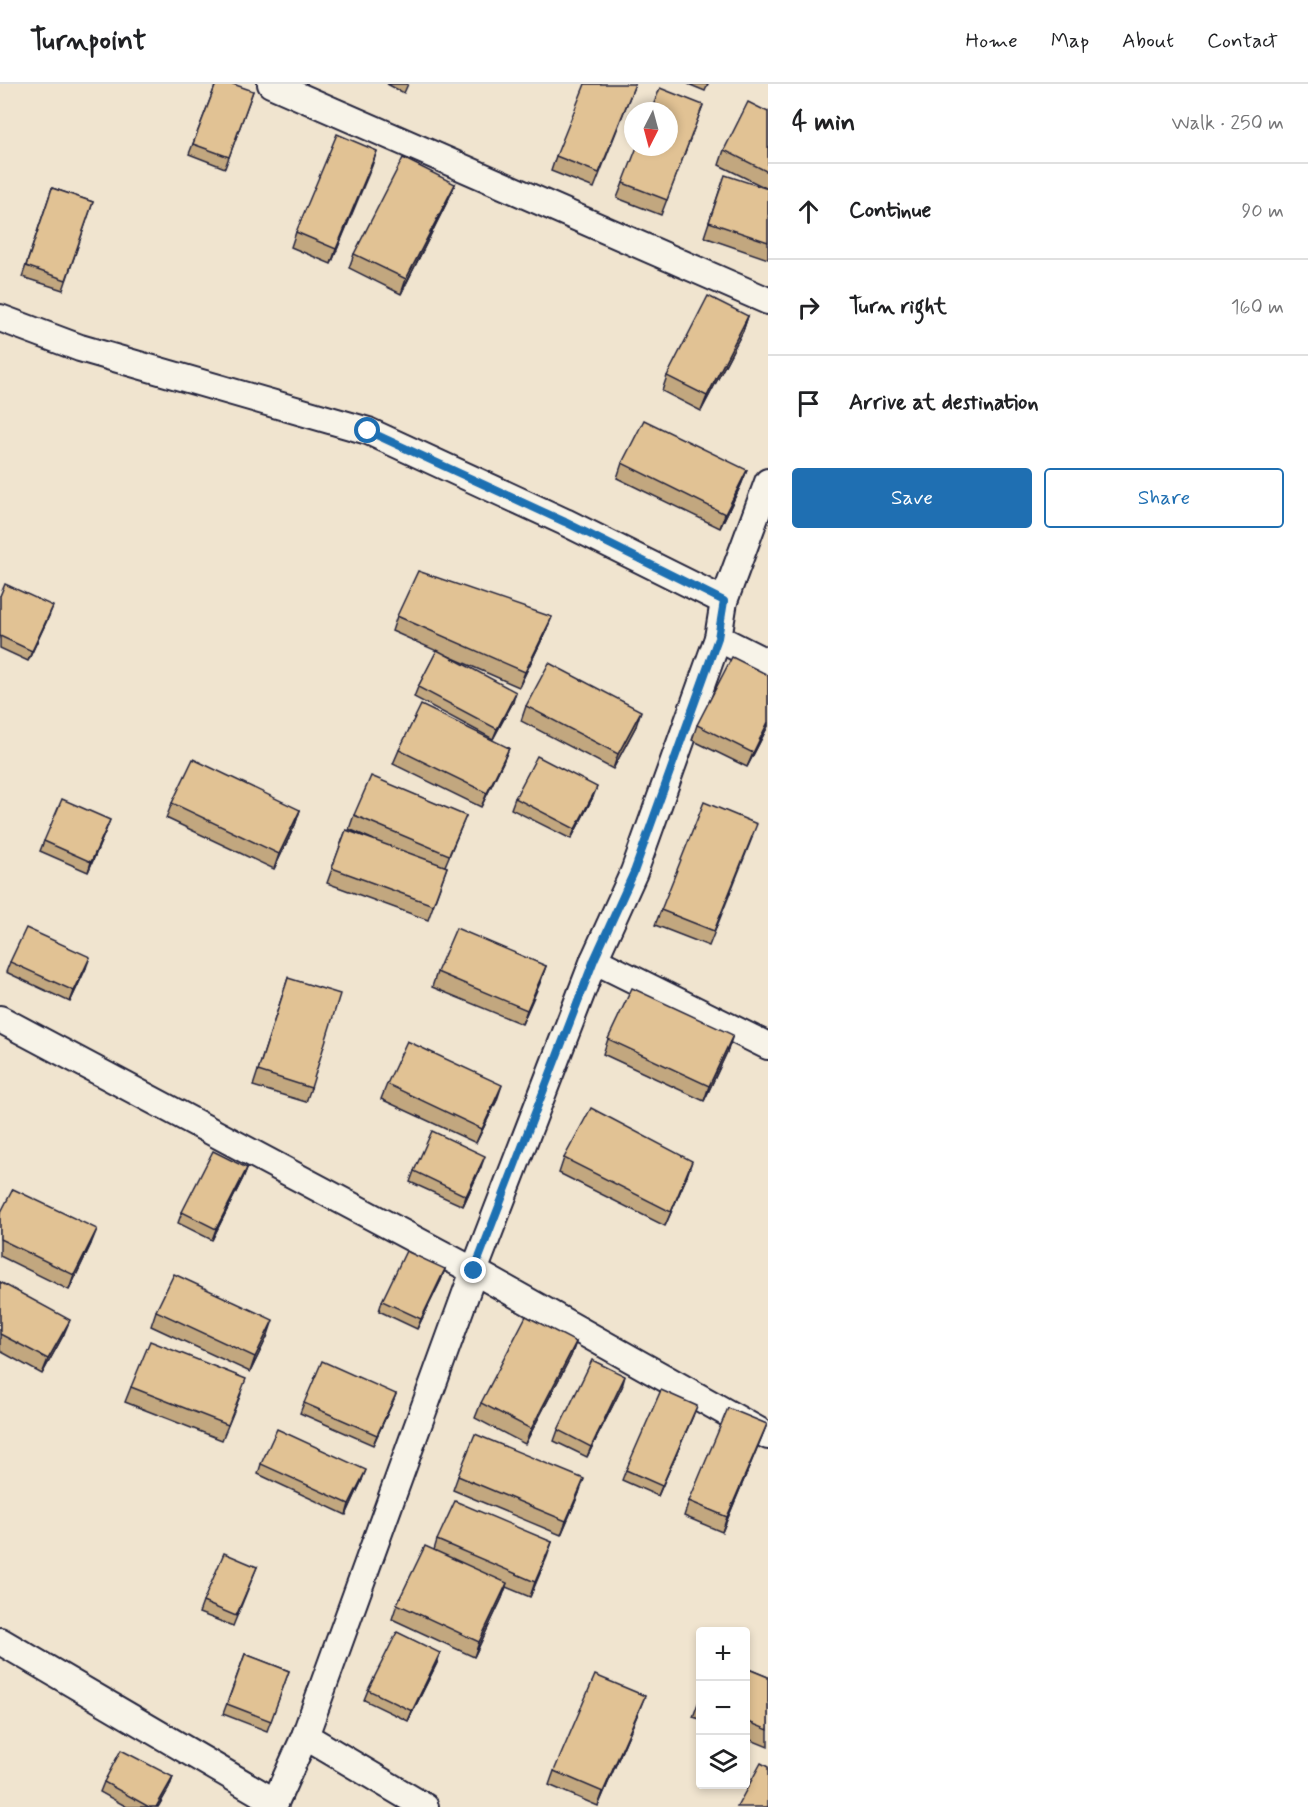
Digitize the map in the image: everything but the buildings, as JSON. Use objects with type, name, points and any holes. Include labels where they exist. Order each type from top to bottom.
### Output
[{"type":"street","points":[[271,84],[768,301]]},
{"type":"street","points":[[0,318],[80,348],[368,431],[565,522],[724,601]]},
{"type":"street","points":[[0,1641],[274,1805],[305,1736],[474,1271],[594,960],[634,872],[718,638],[724,601],[768,482]]},
{"type":"street","points":[[718,638],[768,663]]},
{"type":"street","points":[[594,960],[768,1046]]},
{"type":"street","points":[[0,1019],[474,1271],[768,1436]]},
{"type":"street","points":[[305,1736],[425,1807]]},
{"type":"route","points":[[368,431],[565,522],[724,601],[718,638],[634,872],[594,960],[474,1271]]}]
